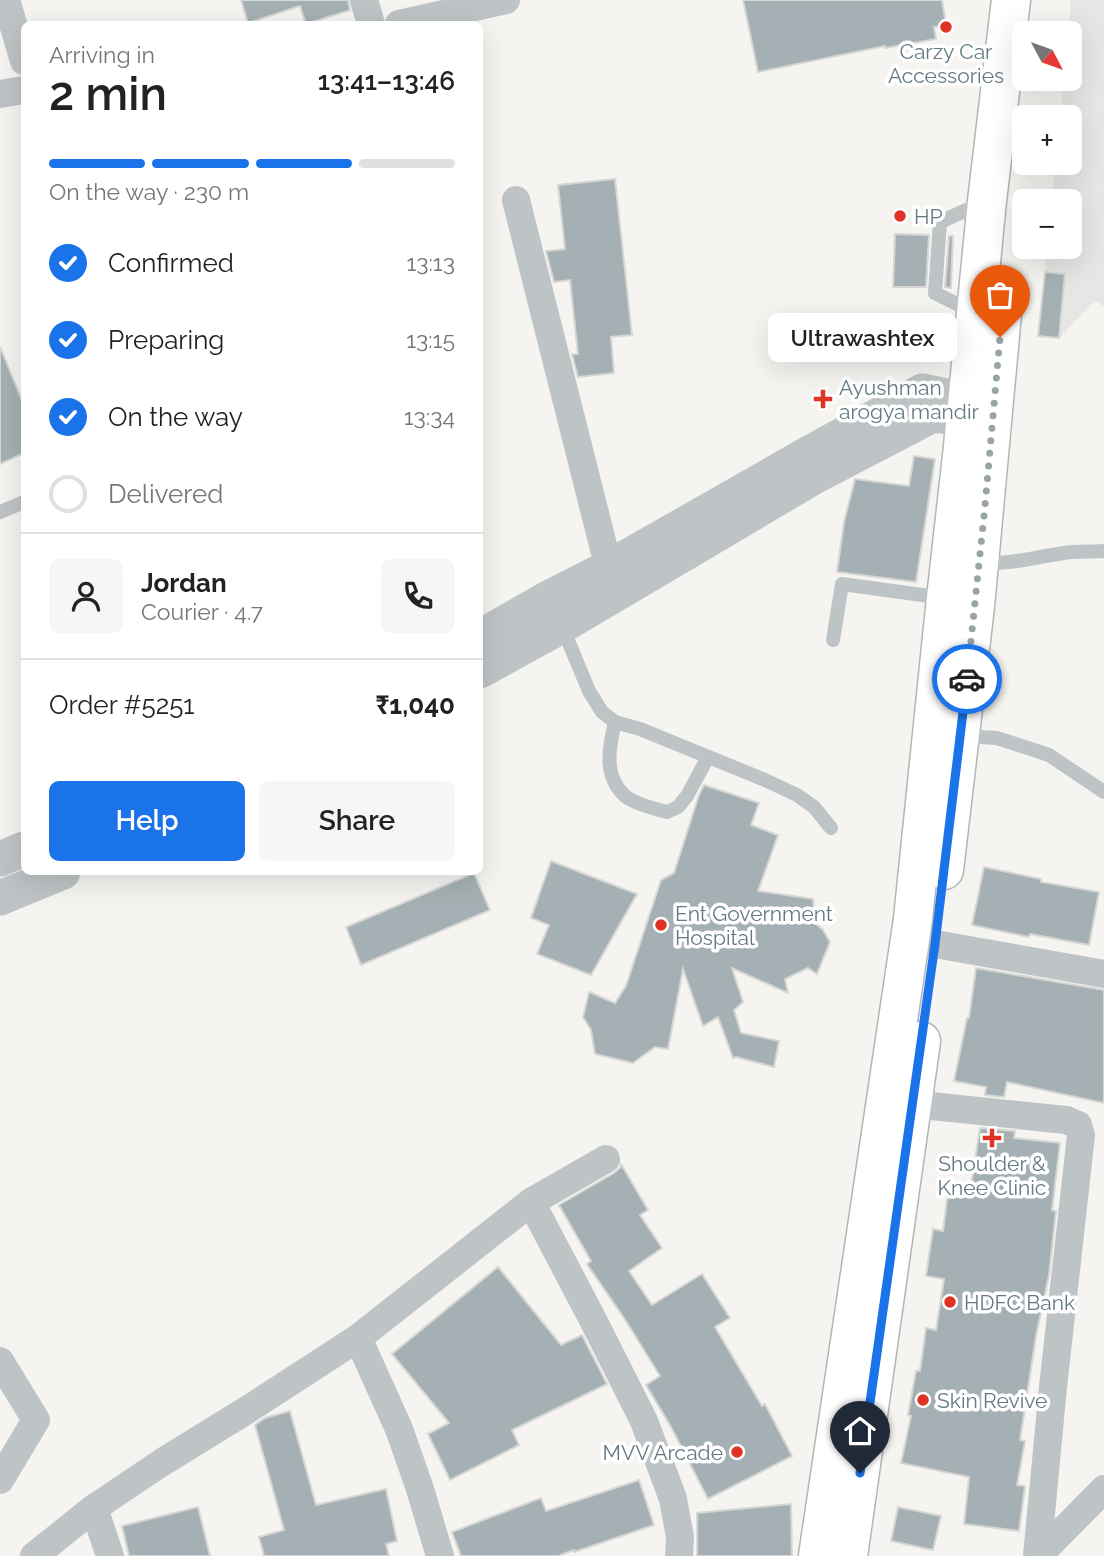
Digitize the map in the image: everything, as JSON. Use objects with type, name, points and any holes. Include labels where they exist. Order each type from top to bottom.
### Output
[{"type":"main road","points":[[848,1556],[935,944],[979,562],[980,411],[976,314],[1012,0]]},
{"type":"main road","points":[[1032,21],[1034,0]]},
{"type":"main road","points":[[818,1556],[913,919],[946,598],[980,411],[1010,213],[1024,91]]},
{"type":"street","points":[[6,0],[21,51]]},
{"type":"street","points":[[364,0],[370,21]]},
{"type":"street","points":[[412,21],[506,0]]},
{"type":"street","points":[[0,94],[21,90]]},
{"type":"street","points":[[516,200],[604,550],[617,578]]},
{"type":"street","points":[[483,669],[556,612],[809,467],[933,415],[980,411]]},
{"type":"street","points":[[483,636],[556,612]]},
{"type":"street","points":[[0,859],[21,850]]},
{"type":"street","points":[[0,898],[56,875]]},
{"type":"street","points":[[935,944],[1104,974]]},
{"type":"street","points":[[912,1104],[1066,1120],[1078,1125],[1082,1135],[1037,1556]]},
{"type":"street","points":[[34,1556],[94,1508],[358,1338],[531,1202],[607,1159]]},
{"type":"street","points":[[531,1202],[643,1421],[673,1499],[680,1537],[679,1556]]},
{"type":"street","points":[[358,1338],[399,1429],[440,1556]]},
{"type":"street","points":[[0,1361],[36,1420],[0,1480]]},
{"type":"street","points":[[1037,1556],[1104,1489]]},
{"type":"street","points":[[94,1508],[110,1556]]},
{"type":"lane","points":[[0,512],[21,503]]},
{"type":"lane","points":[[979,562],[997,564],[1066,552],[1104,551]]},
{"type":"lane","points":[[833,640],[842,584],[946,598]]},
{"type":"lane","points":[[556,612],[589,691],[602,712],[615,722],[640,729],[797,794],[814,807],[831,828]]},
{"type":"lane","points":[[615,722],[610,746],[610,768],[615,783],[626,797],[653,808],[667,812],[678,807],[708,757]]},
{"type":"lane","points":[[960,736],[997,738],[1049,755],[1104,792]]},
{"type":"shaded area","points":[[1071,0],[1104,0],[1104,306],[1095,301],[1059,338],[1065,274],[1045,272],[1046,259],[1082,259],[1082,189],[1053,189],[1054,175],[1082,175],[1082,105],[1061,105],[1063,91],[1082,91],[1082,21],[1069,21]]},
{"type":"building","points":[[241,0],[348,0],[350,10],[315,21],[305,21],[300,6],[247,21]]},
{"type":"building","points":[[743,0],[942,0],[946,25],[934,27],[936,39],[885,46],[758,72]]},
{"type":"building","points":[[615,179],[632,335],[611,337],[614,373],[578,377],[572,354],[578,354],[570,280],[554,282],[546,251],[565,249],[558,185]]},
{"type":"building","points":[[895,234],[929,235],[926,287],[893,287]]},
{"type":"building","points":[[949,236],[953,236],[951,288],[945,287]]},
{"type":"building","points":[[1045,272],[1065,274],[1059,338],[1038,336]]},
{"type":"building","points":[[0,347],[21,398],[21,454],[0,464]]},
{"type":"building","points":[[914,456],[935,459],[916,582],[837,572],[844,522],[855,479],[909,486]]},
{"type":"building","name":"Ent Government Hospital","points":[[704,785],[759,803],[751,825],[778,835],[758,891],[813,899],[815,923],[830,942],[817,974],[808,968],[785,979],[788,993],[732,968],[743,1002],[734,1010],[741,1033],[779,1041],[774,1067],[733,1058],[718,1017],[703,1026],[683,969],[668,1049],[655,1047],[633,1063],[595,1054],[591,1030],[583,1017],[589,992],[615,1003],[626,986],[661,880],[674,873]]},
{"type":"building","points":[[551,861],[637,894],[591,975],[537,954],[549,925],[531,918]]},
{"type":"building","points":[[984,867],[1041,879],[1041,882],[1099,892],[1089,945],[1030,934],[1029,937],[972,925]]},
{"type":"building","points":[[469,875],[475,875],[490,910],[361,965],[346,927]]},
{"type":"building","points":[[976,968],[1104,990],[1104,1103],[1007,1082],[1004,1097],[985,1095],[986,1087],[954,1081],[969,1018]]},
{"type":"building","points":[[980,1128],[1015,1131],[1014,1138],[1060,1143],[1052,1210],[1056,1211],[1049,1275],[1036,1336],[1020,1440],[1025,1441],[1017,1485],[1025,1486],[1019,1531],[964,1524],[969,1477],[901,1463],[926,1328],[936,1330],[944,1279],[926,1276],[933,1229],[943,1231],[949,1184],[971,1186]]},
{"type":"building","points":[[621,1164],[648,1210],[640,1215],[662,1248],[629,1271],[652,1305],[702,1274],[730,1318],[715,1327],[762,1406],[765,1404],[792,1456],[708,1499],[646,1385],[660,1376],[587,1264],[591,1261],[559,1205],[614,1173]]},
{"type":"building","points":[[498,1267],[561,1345],[582,1335],[607,1384],[512,1430],[519,1445],[450,1480],[428,1434],[449,1423],[392,1354]]},
{"type":"building","points":[[290,1411],[316,1505],[386,1489],[397,1541],[386,1544],[389,1556],[264,1556],[259,1537],[284,1530],[255,1425],[265,1418]]},
{"type":"building","points":[[639,1480],[654,1525],[574,1552],[558,1556],[461,1556],[452,1532],[541,1498],[546,1511]]},
{"type":"building","points":[[791,1504],[792,1556],[697,1556],[697,1513]]},
{"type":"building","points":[[198,1507],[210,1556],[129,1556],[122,1526]]},
{"type":"building","points":[[898,1507],[941,1516],[933,1550],[891,1541]]},
{"type":"way so far","points":[[967,679],[1000,337]]},
{"type":"place","name":"Carzy Car Accessories","points":[[946,27]]},
{"type":"place","name":"HP","points":[[900,216]]},
{"type":"place","name":"Ultrawashtex","points":[[1000,337]]},
{"type":"place","name":"Ayushman arogya mandir","points":[[823,399]]},
{"type":"place","name":"Ent Government Hospital","points":[[661,925]]},
{"type":"place","name":"Shoulder & Knee Clinic","points":[[992,1138]]},
{"type":"place","name":"HDFC Bank","points":[[950,1302]]},
{"type":"place","name":"Skin Revive","points":[[923,1400]]},
{"type":"place","name":"MVV Arcade","points":[[737,1452]]},
{"type":"route","points":[[860,1473],[935,944],[967,679]]}]
